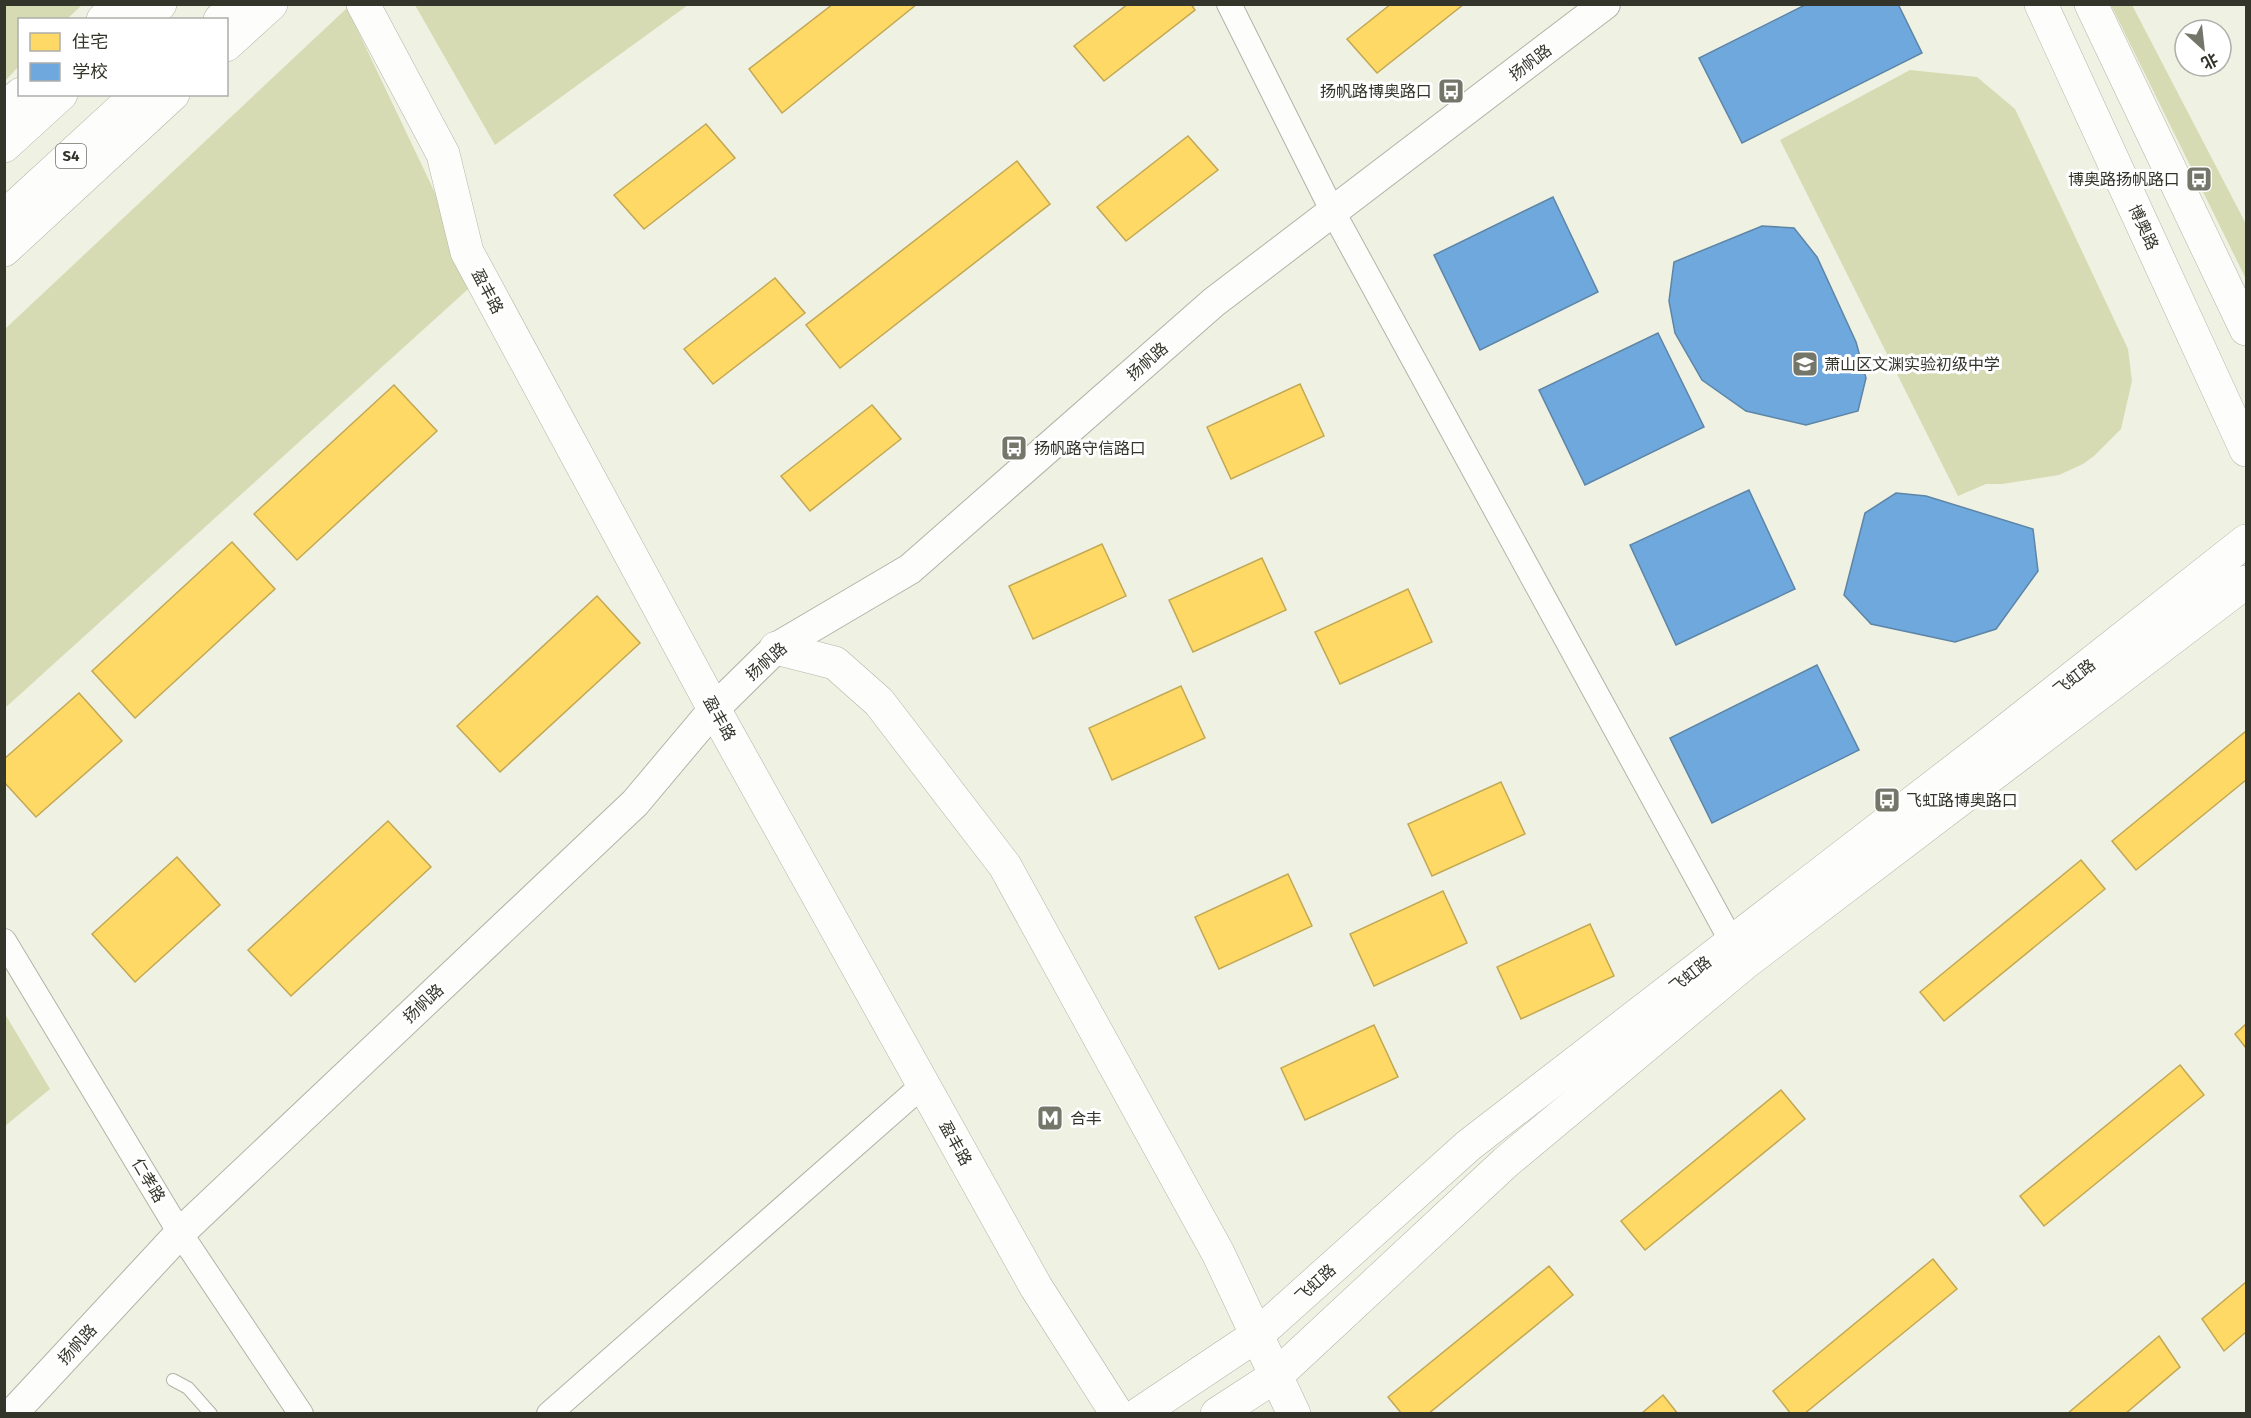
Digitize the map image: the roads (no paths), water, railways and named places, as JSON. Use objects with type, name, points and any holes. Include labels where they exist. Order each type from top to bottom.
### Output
[{"type":"main road","points":[[105,18],[119,4]]},
{"type":"main road","points":[[146,18],[160,4]]},
{"type":"main road","points":[[222,18],[237,4]]},
{"type":"main road","points":[[228,43],[271,4]]},
{"type":"main road","name":"盈丰路","points":[[363,4],[443,154],[467,252],[714,709],[1036,1287],[1117,1413]]},
{"type":"main road","name":"博奥路","points":[[2041,4],[2247,450]]},
{"type":"main road","points":[[2091,4],[2247,329]]},
{"type":"main road","points":[[4,109],[19,96]]},
{"type":"main road","points":[[4,146],[59,96]]},
{"type":"main road","name":"S4","points":[[4,217],[136,96]]},
{"type":"main road","points":[[4,250],[171,96]]},
{"type":"main road","name":"飞虹路","points":[[1139,1413],[1257,1335],[1469,1145],[2247,542]]},
{"type":"main road","name":"飞虹路","points":[[1217,1413],[1277,1375],[1506,1162],[1746,962],[2247,582]]},
{"type":"main road","points":[[776,648],[835,663],[879,702],[1005,866],[1218,1253],[1294,1413]]},
{"type":"street","points":[[1229,4],[1333,212],[1732,942]]},
{"type":"street","name":"扬帆路","points":[[12,1413],[180,1233],[635,803],[714,709],[776,648],[910,569],[1214,302],[1605,4]]},
{"type":"street","name":"仁孝路","points":[[4,941],[180,1233],[301,1413]]},
{"type":"street","points":[[549,1413],[923,1085]]},
{"type":"lane","points":[[173,1380],[188,1388],[211,1413]]},
{"type":"place","name":"扬帆路博奥路口","points":[[1451,91]]},
{"type":"place","name":"博奥路扬帆路口","points":[[2199,179]]},
{"type":"place","name":"萧山区文渊实验初级中学","points":[[1805,364]]},
{"type":"place","name":"扬帆路守信路口","points":[[1014,448]]},
{"type":"place","name":"飞虹路博奥路口","points":[[1887,800]]},
{"type":"place","name":"合丰","points":[[1050,1118]]}]
